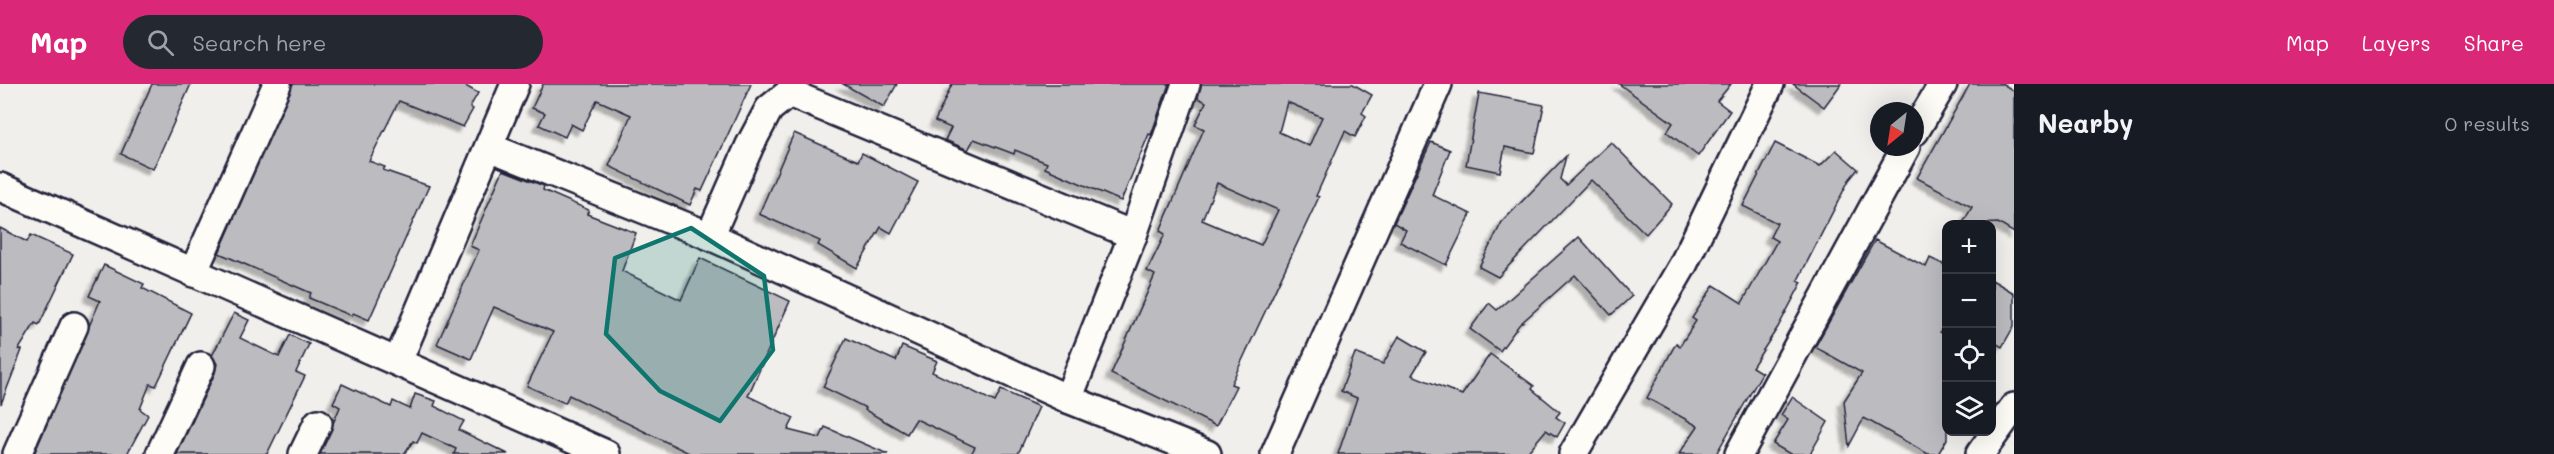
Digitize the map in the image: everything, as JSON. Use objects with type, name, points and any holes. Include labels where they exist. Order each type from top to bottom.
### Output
[{"type":"street","points":[[193,273],[277,84]]},
{"type":"street","points":[[398,361],[515,84]]},
{"type":"street","points":[[1068,399],[1133,235],[1186,84]]},
{"type":"street","points":[[1275,454],[1438,84]]},
{"type":"street","points":[[1573,454],[1683,265],[1770,84]]},
{"type":"street","points":[[1924,116],[1943,84]]},
{"type":"street","points":[[710,236],[750,145],[769,109],[789,93],[1133,235]]},
{"type":"street","points":[[489,147],[710,236],[1068,399],[1207,454]]},
{"type":"street","points":[[1739,454],[1901,156]]},
{"type":"street","points":[[0,187],[606,454]]},
{"type":"street","points":[[17,454],[74,326]]},
{"type":"street","points":[[160,454],[201,366]]},
{"type":"street","points":[[1980,454],[2014,407]]},
{"type":"street","points":[[303,454],[318,423]]},
{"type":"highlighted area","points":[[691,228],[764,276],[773,350],[720,421],[660,391],[606,334],[615,258]]},
{"type":"building","points":[[152,84],[191,84],[153,169],[121,154]]},
{"type":"building","points":[[292,84],[462,84],[478,93],[470,107],[473,109],[463,127],[399,101],[369,161],[385,167],[383,170],[429,186],[369,320],[353,313],[352,316],[309,298],[311,293],[219,253]]},
{"type":"building","points":[[543,84],[751,84],[702,191],[697,189],[690,205],[609,166],[631,115],[597,100],[582,130],[571,124],[565,137],[539,125],[545,113],[532,108]]},
{"type":"building","points":[[843,84],[897,84],[884,107]]},
{"type":"building","points":[[952,84],[1169,84],[1151,135],[1149,134],[1121,201],[1045,168],[1047,163],[1015,150],[1014,154],[974,139],[968,150],[945,140],[951,128],[935,121]]},
{"type":"building","points":[[1201,84],[1353,84],[1372,95],[1362,113],[1366,116],[1355,137],[1345,131],[1316,196],[1319,197],[1231,384],[1236,386],[1216,426],[1111,374],[1155,275],[1147,271],[1165,234],[1160,231],[1204,129],[1195,125],[1206,102],[1198,98]],"holes":[[[1287,102],[1322,117],[1309,146],[1279,132]],[[1217,183],[1278,210],[1261,245],[1202,220]]]},
{"type":"building","points":[[1619,84],[1731,84],[1717,101],[1730,111],[1698,156],[1667,132],[1673,123]]},
{"type":"building","points":[[1793,84],[1841,84],[1824,107]]},
{"type":"building","points":[[1970,84],[2003,84],[2014,91],[2014,233],[1996,223],[1996,220],[1965,220],[1972,207],[1917,178]]},
{"type":"building","points":[[1479,93],[1544,105],[1534,153],[1505,147],[1500,172],[1466,165]]},
{"type":"building","points":[[794,133],[858,161],[862,153],[918,182],[891,233],[881,227],[857,268],[818,245],[820,241],[759,214]]},
{"type":"building","points":[[1431,142],[1450,150],[1432,195],[1471,214],[1446,265],[1400,242],[1406,230],[1394,223]]},
{"type":"building","points":[[1611,142],[1672,204],[1646,234],[1591,180],[1498,277],[1479,267],[1502,222],[1566,156],[1560,179],[1566,185]]},
{"type":"building","points":[[1775,143],[1820,166],[1836,150],[1858,169],[1849,180],[1798,280],[1802,282],[1778,327],[1752,367],[1762,373],[1716,454],[1679,454],[1698,426],[1647,398],[1676,343],[1680,346],[1696,321],[1692,318],[1714,285],[1742,303],[1777,241],[1770,237],[1777,223],[1743,206]]},
{"type":"building","points":[[503,170],[544,186],[543,190],[589,210],[587,214],[636,233],[622,271],[681,300],[700,258],[790,301],[748,396],[794,418],[788,430],[820,438],[825,427],[888,454],[691,454],[569,395],[565,403],[527,386],[553,332],[494,307],[471,359],[437,344],[479,250],[470,246]]},
{"type":"building","points":[[0,228],[27,242],[31,235],[73,254],[39,325],[35,323],[19,349],[22,350],[1,404]]},
{"type":"building","points":[[1579,237],[1632,296],[1611,315],[1575,275],[1519,325],[1500,351],[1470,329],[1489,303],[1497,310]]},
{"type":"building","points":[[1875,240],[1926,267],[1930,258],[1942,264],[1942,328],[1940,332],[1942,333],[1942,436],[1947,436],[1947,439],[1938,454],[1928,454],[1864,418],[1849,446],[1844,401],[1862,373],[1815,347]]},
{"type":"building","points":[[104,265],[144,284],[142,288],[191,313],[156,386],[150,384],[140,409],[148,415],[127,454],[34,454],[100,301],[89,296]]},
{"type":"building","points":[[1996,282],[2014,293],[2014,326],[2002,347],[1996,343]]},
{"type":"building","points":[[234,313],[249,320],[240,338],[279,357],[290,335],[309,344],[296,372],[305,376],[267,454],[177,454],[215,373],[217,364],[212,356]]},
{"type":"building","points":[[1399,336],[1426,352],[1412,375],[1462,395],[1490,354],[1534,386],[1532,389],[1560,412],[1556,417],[1565,423],[1557,437],[1546,430],[1526,454],[1338,454],[1357,398],[1341,391],[1355,353],[1383,364]]},
{"type":"building","points":[[846,338],[896,361],[902,346],[937,361],[932,372],[995,402],[1001,390],[1039,407],[1018,454],[971,454],[975,447],[916,419],[907,434],[865,410],[866,408],[823,387]]},
{"type":"building","points":[[342,384],[391,407],[393,401],[410,409],[415,394],[436,401],[434,406],[464,421],[459,430],[508,454],[454,454],[456,449],[422,433],[417,443],[413,441],[404,454],[320,454],[340,407],[333,403]]},
{"type":"building","points":[[1792,397],[1828,422],[1810,454],[1790,454],[1773,444],[1788,420],[1781,415]]}]
